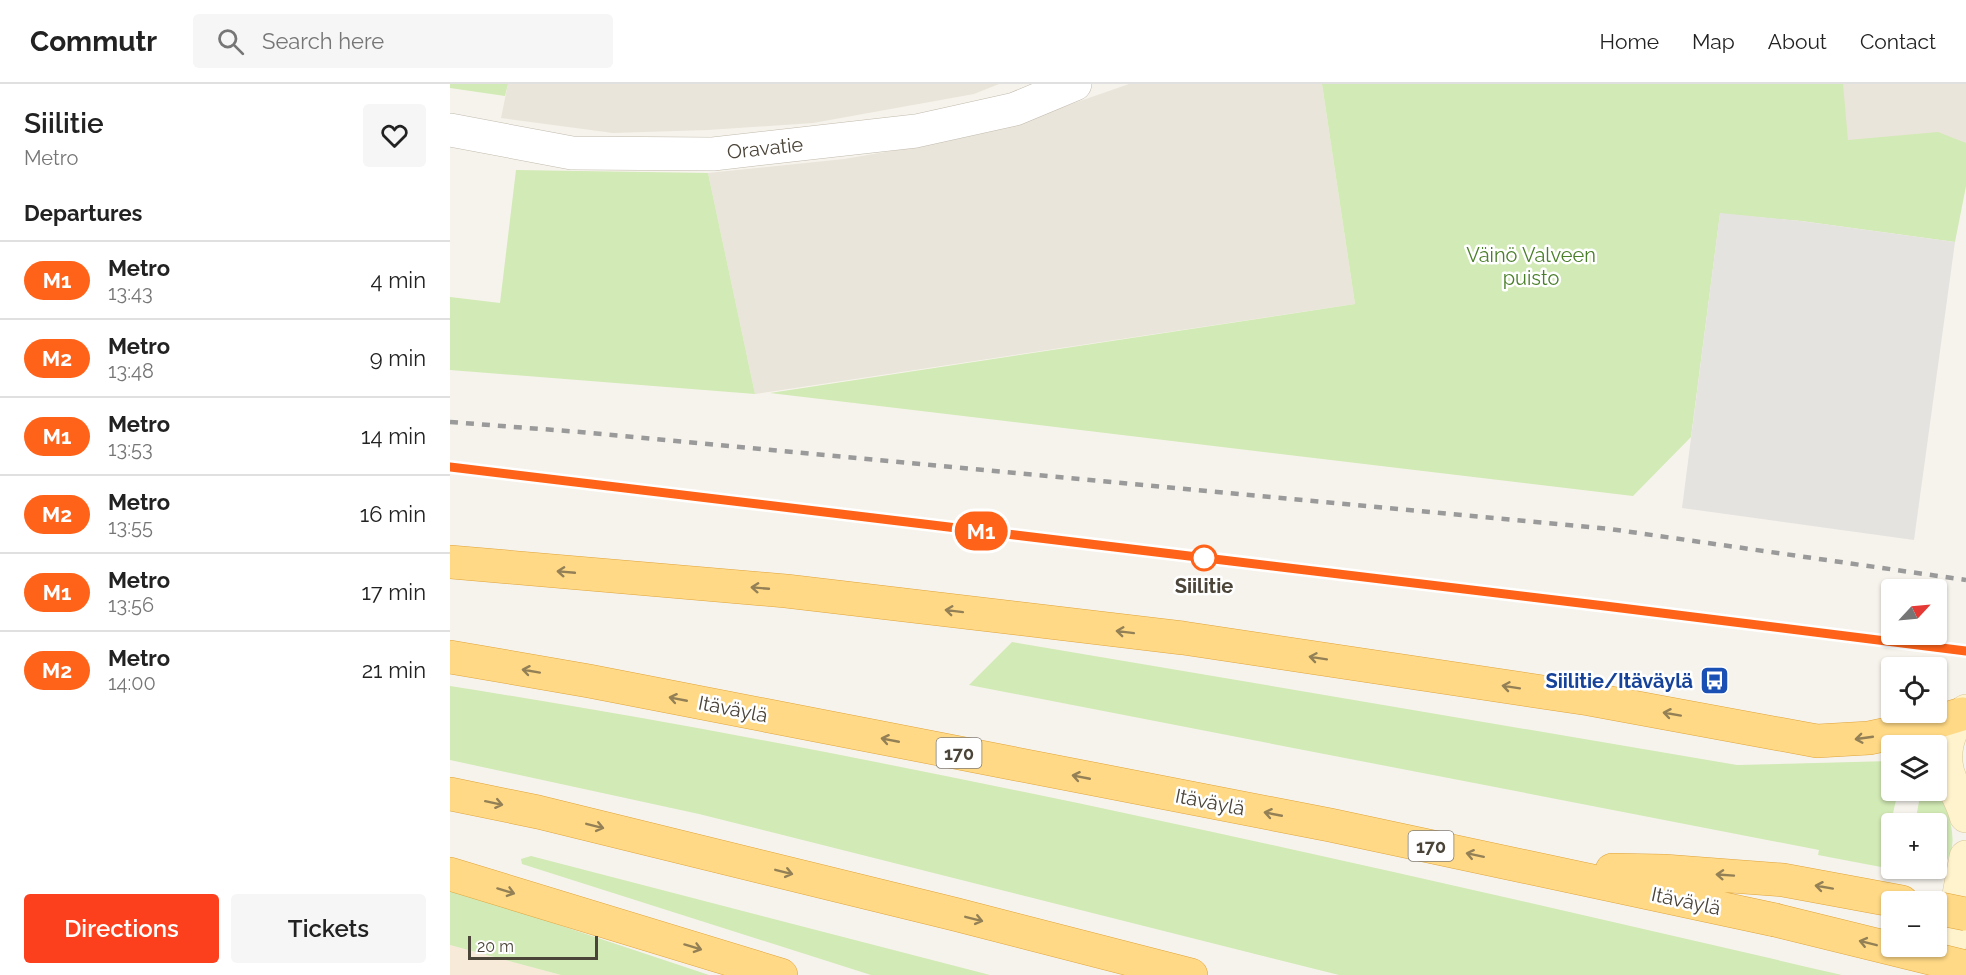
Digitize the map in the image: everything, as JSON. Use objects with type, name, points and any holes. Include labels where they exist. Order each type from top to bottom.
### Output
[{"type":"highway","points":[[450,562],[786,591],[1184,638],[1589,699],[1817,741],[1869,738],[1916,728],[1964,712]]},
{"type":"highway","name":"Itäväylä","points":[[450,657],[589,681],[1318,822],[1775,920],[1966,967]]},
{"type":"highway","points":[[450,794],[538,812],[862,891],[1191,975]]},
{"type":"highway","points":[[1532,867],[1664,871],[1783,880],[1881,898]]},
{"type":"highway","points":[[450,874],[781,975]]},
{"type":"highway","points":[[1947,910],[1966,914]]},
{"type":"main road","points":[[1962,804],[1947,770],[1946,746],[1954,724],[1964,712]]},
{"type":"main road","points":[[1944,975],[1966,857]]},
{"type":"street","name":"Oravatie","points":[[450,130],[572,153],[713,154],[916,131],[1015,109],[1075,84]]},
{"type":"shaded area","points":[[508,84],[999,84],[974,94],[813,123],[613,133],[501,118]]},
{"type":"shaded area","points":[[1129,84],[1322,84],[1355,304],[755,394],[708,173],[844,159],[932,144],[1017,123]]},
{"type":"shaded area","points":[[1731,84],[1966,84],[1966,184],[1810,175]]},
{"type":"shaded area","points":[[1720,213],[1801,221],[1955,242],[1914,540],[1682,508]]},
{"type":"shaded area","points":[[450,945],[561,975],[450,975]]},
{"type":"green space","points":[[450,84],[508,84],[505,96],[450,88]]},
{"type":"green space","name":"Väinö Valveen puisto","points":[[1322,84],[1843,84],[1848,140],[1938,132],[1966,143],[1966,186],[1955,242],[1801,221],[1720,214],[1691,437],[1633,496],[770,393],[1355,304]]},
{"type":"green space","points":[[516,170],[708,173],[755,394],[450,370],[450,297],[500,303]]},
{"type":"green space","points":[[1012,642],[1737,765],[1881,761],[1881,801],[1896,801],[1893,813],[1881,813],[1881,867],[1818,855],[1819,850],[969,685]]},
{"type":"green space","points":[[450,686],[800,747],[1149,818],[1842,975],[1339,975],[699,814],[450,760]]},
{"type":"green space","points":[[1919,801],[1944,801],[1949,816],[1952,834],[1951,851],[1947,860],[1947,813],[1917,813]]},
{"type":"green space","points":[[531,856],[990,975],[871,975],[522,864],[521,859]]},
{"type":"green space","points":[[450,890],[709,975],[561,975],[450,945]]},
{"type":"railway","points":[[450,422],[580,432],[1610,529],[1966,580]]},
{"type":"railway","points":[[450,467],[1966,651]]},
{"type":"metro line","name":"M1","points":[[450,467],[1966,651]]},
{"type":"place","name":"Siilitie","points":[[1204,558]]},
{"type":"place","name":"Siilitie/Itäväylä","points":[[1714,681]]}]
